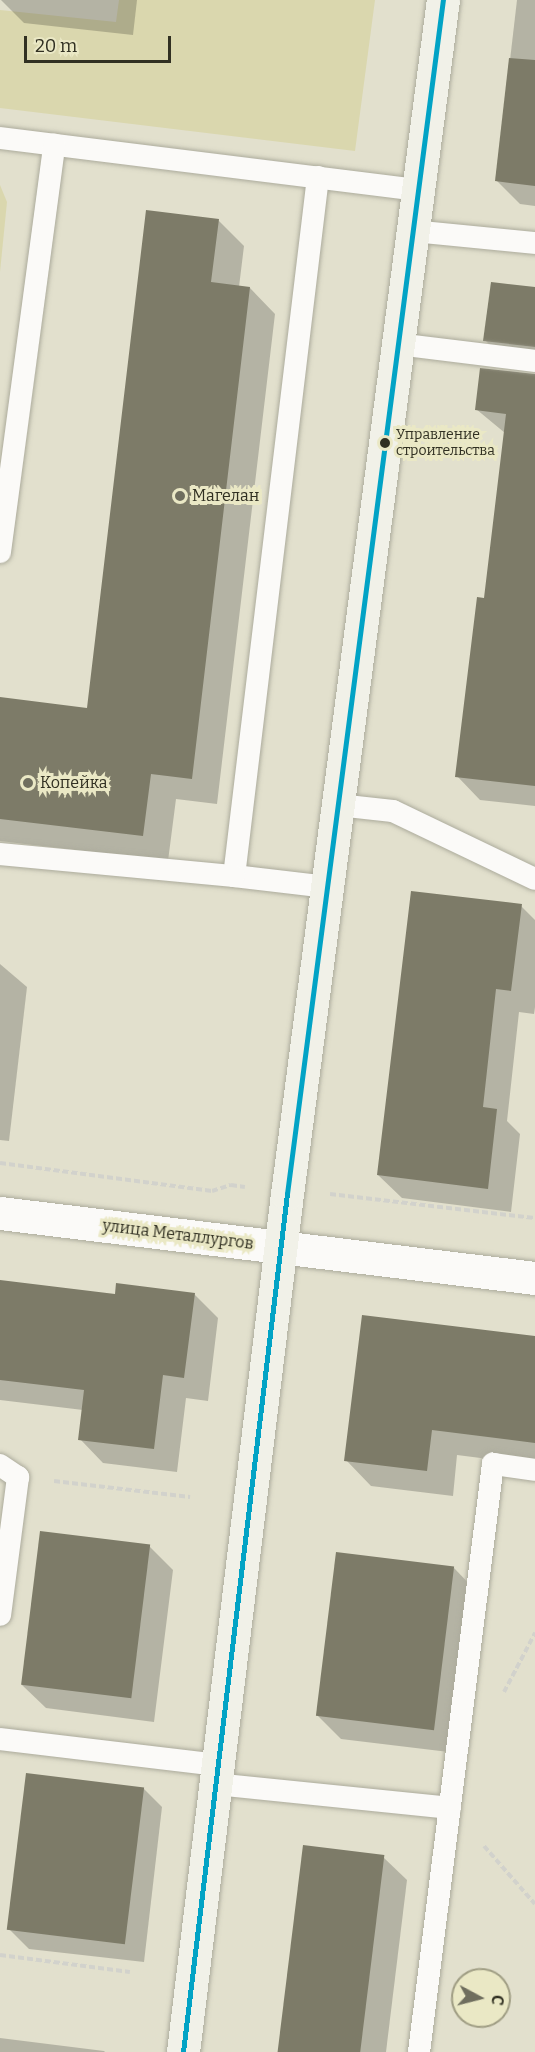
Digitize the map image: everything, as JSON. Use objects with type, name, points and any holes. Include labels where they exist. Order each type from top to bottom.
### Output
[{"type":"main road","points":[[183,2052],[280,1248],[443,0]]},
{"type":"street","name":"улица Металлургов","points":[[0,1213],[535,1278]]},
{"type":"lane","points":[[0,138],[418,190]]},
{"type":"lane","points":[[0,552],[54,145]]},
{"type":"lane","points":[[234,876],[318,177]]},
{"type":"lane","points":[[412,231],[535,243]]},
{"type":"lane","points":[[398,344],[535,361]]},
{"type":"lane","points":[[338,805],[393,810],[535,879]]},
{"type":"lane","points":[[0,854],[327,887]]},
{"type":"lane","points":[[419,2052],[493,1464],[535,1470]]},
{"type":"lane","points":[[0,1615],[9,1471]]},
{"type":"lane","points":[[0,1739],[216,1774],[450,1808]]},
{"type":"path","points":[[9,1471],[190,1497]]},
{"type":"path","points":[[450,1808],[535,1904]]},
{"type":"path","points":[[0,1955],[130,1972]]},
{"type":"shaded area","points":[[119,0],[375,0],[355,151],[0,108],[0,10],[116,22]]},
{"type":"shaded area","points":[[0,185],[7,202],[0,272]]},
{"type":"building","points":[[509,58],[535,60],[535,186],[495,181]]},
{"type":"building","points":[[146,210],[219,219],[211,282],[250,287],[192,779],[151,774],[143,836],[0,819],[0,697],[87,708]]},
{"type":"building","points":[[491,282],[535,287],[535,347],[483,341]]},
{"type":"building","points":[[480,368],[535,374],[535,786],[455,777],[477,597],[484,598],[506,414],[475,410]]},
{"type":"building","points":[[411,891],[522,904],[511,991],[496,989],[483,1107],[497,1109],[488,1189],[377,1175]]},
{"type":"building","points":[[0,1280],[115,1294],[116,1283],[195,1293],[184,1378],[163,1375],[154,1449],[78,1440],[84,1390],[0,1380]]},
{"type":"building","points":[[362,1315],[535,1336],[535,1443],[432,1430],[427,1471],[344,1461]]},
{"type":"building","points":[[40,1531],[150,1545],[131,1698],[21,1685]]},
{"type":"building","points":[[336,1552],[454,1567],[434,1730],[316,1716]]},
{"type":"building","points":[[26,1773],[144,1788],[125,1944],[7,1930]]},
{"type":"building","points":[[303,1845],[384,1855],[360,2052],[278,2052]]},
{"type":"transit line","points":[[183,2052],[287,1194],[443,0]]},
{"type":"place","name":"Управление строительства","points":[[385,443]]},
{"type":"place","name":"Магелан","points":[[180,496]]},
{"type":"place","name":"Копейка","points":[[28,783]]}]
